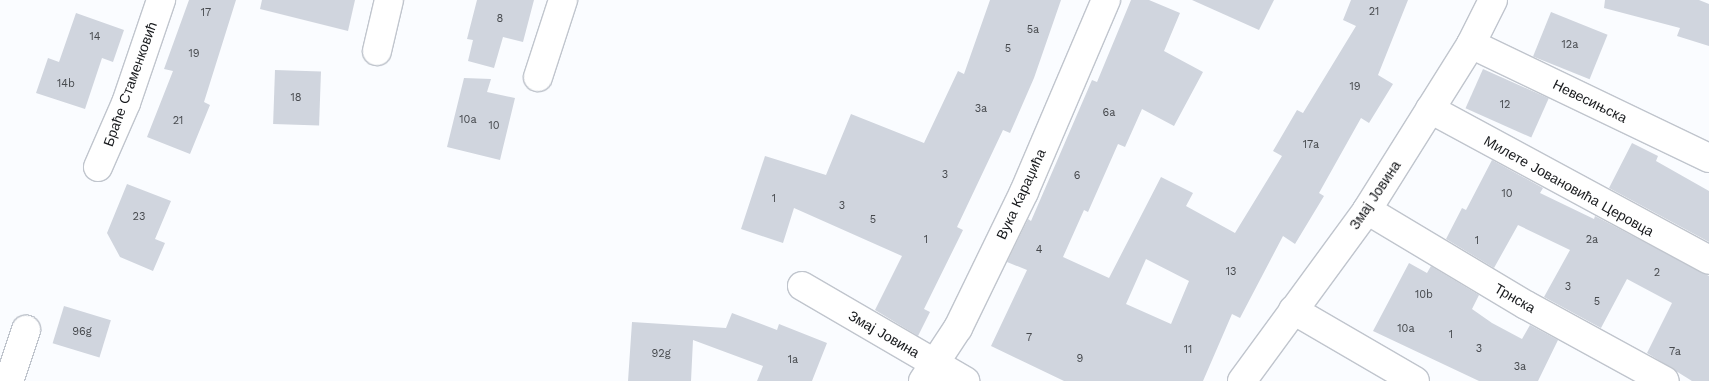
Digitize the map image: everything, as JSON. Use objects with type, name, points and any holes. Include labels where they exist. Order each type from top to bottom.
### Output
[{"type":"street","name":"Браће Стаменковић","points":[[98,167],[126,104],[161,0]]},
{"type":"street","points":[[376,50],[389,0]]},
{"type":"street","points":[[538,77],[563,0]]},
{"type":"street","name":"Вука Караџића","points":[[929,373],[958,328],[1024,192],[1106,0]]},
{"type":"street","name":"Змај Јовина","points":[[1242,381],[1367,210],[1471,44],[1493,0]]},
{"type":"street","name":"Невесињска","points":[[1471,44],[1709,158]]},
{"type":"street","name":"Милете Јовановића Церовца","points":[[1430,110],[1709,260]]},
{"type":"street","name":"Трнска","points":[[1367,210],[1526,305],[1665,381]]},
{"type":"street","name":"Змај Јовина","points":[[802,286],[929,373],[965,381]]},
{"type":"street","points":[[1293,310],[1415,381]]},
{"type":"street","points":[[9,381],[26,330]]},
{"type":"building","points":[[189,0],[236,0],[204,102],[210,105],[190,154],[147,137],[173,71],[164,69]]},
{"type":"building","points":[[262,0],[355,0],[348,31],[260,9]]},
{"type":"building","points":[[477,0],[534,0],[523,42],[503,37],[494,68],[468,61],[473,40],[467,39]]},
{"type":"building","points":[[990,0],[1061,0],[1034,78],[1010,133],[1003,130],[957,227],[963,230],[924,309],[930,312],[918,336],[875,310],[902,256],[794,208],[783,243],[741,229],[765,156],[826,175],[851,114],[924,143],[958,71],[964,74]]},
{"type":"building","points":[[1131,0],[1149,0],[1180,13],[1164,51],[1203,72],[1174,126],[1142,109],[1125,147],[1118,144],[1088,212],[1084,210],[1063,257],[1109,278],[1161,177],[1193,193],[1186,206],[1235,233],[1282,156],[1273,151],[1297,110],[1303,113],[1356,26],[1343,20],[1351,0],[1408,0],[1378,75],[1393,84],[1369,123],[1361,118],[1319,193],[1324,196],[1295,244],[1283,236],[1240,318],[1232,314],[1203,381],[1064,381],[991,346],[1027,270],[1007,262],[1028,219],[1031,221],[1092,80],[1097,82]],"holes":[[[1146,259],[1189,281],[1171,324],[1126,304]]]},
{"type":"building","points":[[1192,0],[1274,0],[1259,30]]},
{"type":"building","points":[[1605,0],[1699,0],[1709,4],[1709,46],[1677,36],[1680,28],[1604,8]]},
{"type":"building","points":[[1551,12],[1608,35],[1590,79],[1533,57]]},
{"type":"building","points":[[76,13],[124,30],[113,62],[102,58],[85,109],[36,93],[48,58],[59,62]]},
{"type":"building","points":[[1483,69],[1549,98],[1531,138],[1466,108]]},
{"type":"building","points":[[275,70],[321,72],[319,126],[273,124]]},
{"type":"building","points":[[464,78],[491,79],[487,92],[515,98],[500,160],[447,147]]},
{"type":"building","points":[[1632,143],[1658,156],[1656,161],[1709,191],[1709,242],[1609,188]]},
{"type":"building","points":[[1492,160],[1543,188],[1540,193],[1594,219],[1595,216],[1709,276],[1709,381],[1692,381],[1647,353],[1672,303],[1627,279],[1601,328],[1544,297],[1570,250],[1518,225],[1494,268],[1446,239],[1462,208],[1466,210]]},
{"type":"building","points":[[127,184],[171,201],[155,239],[165,243],[153,271],[120,257],[107,233]]},
{"type":"building","points":[[1409,263],[1427,273],[1431,266],[1479,295],[1472,309],[1492,323],[1522,339],[1530,325],[1558,340],[1538,381],[1479,381],[1373,331]]},
{"type":"building","points":[[64,306],[111,320],[99,358],[53,343]]},
{"type":"building","points":[[732,313],[777,330],[779,324],[827,343],[812,381],[757,381],[763,366],[693,340],[691,381],[628,381],[632,322],[726,328]]}]
